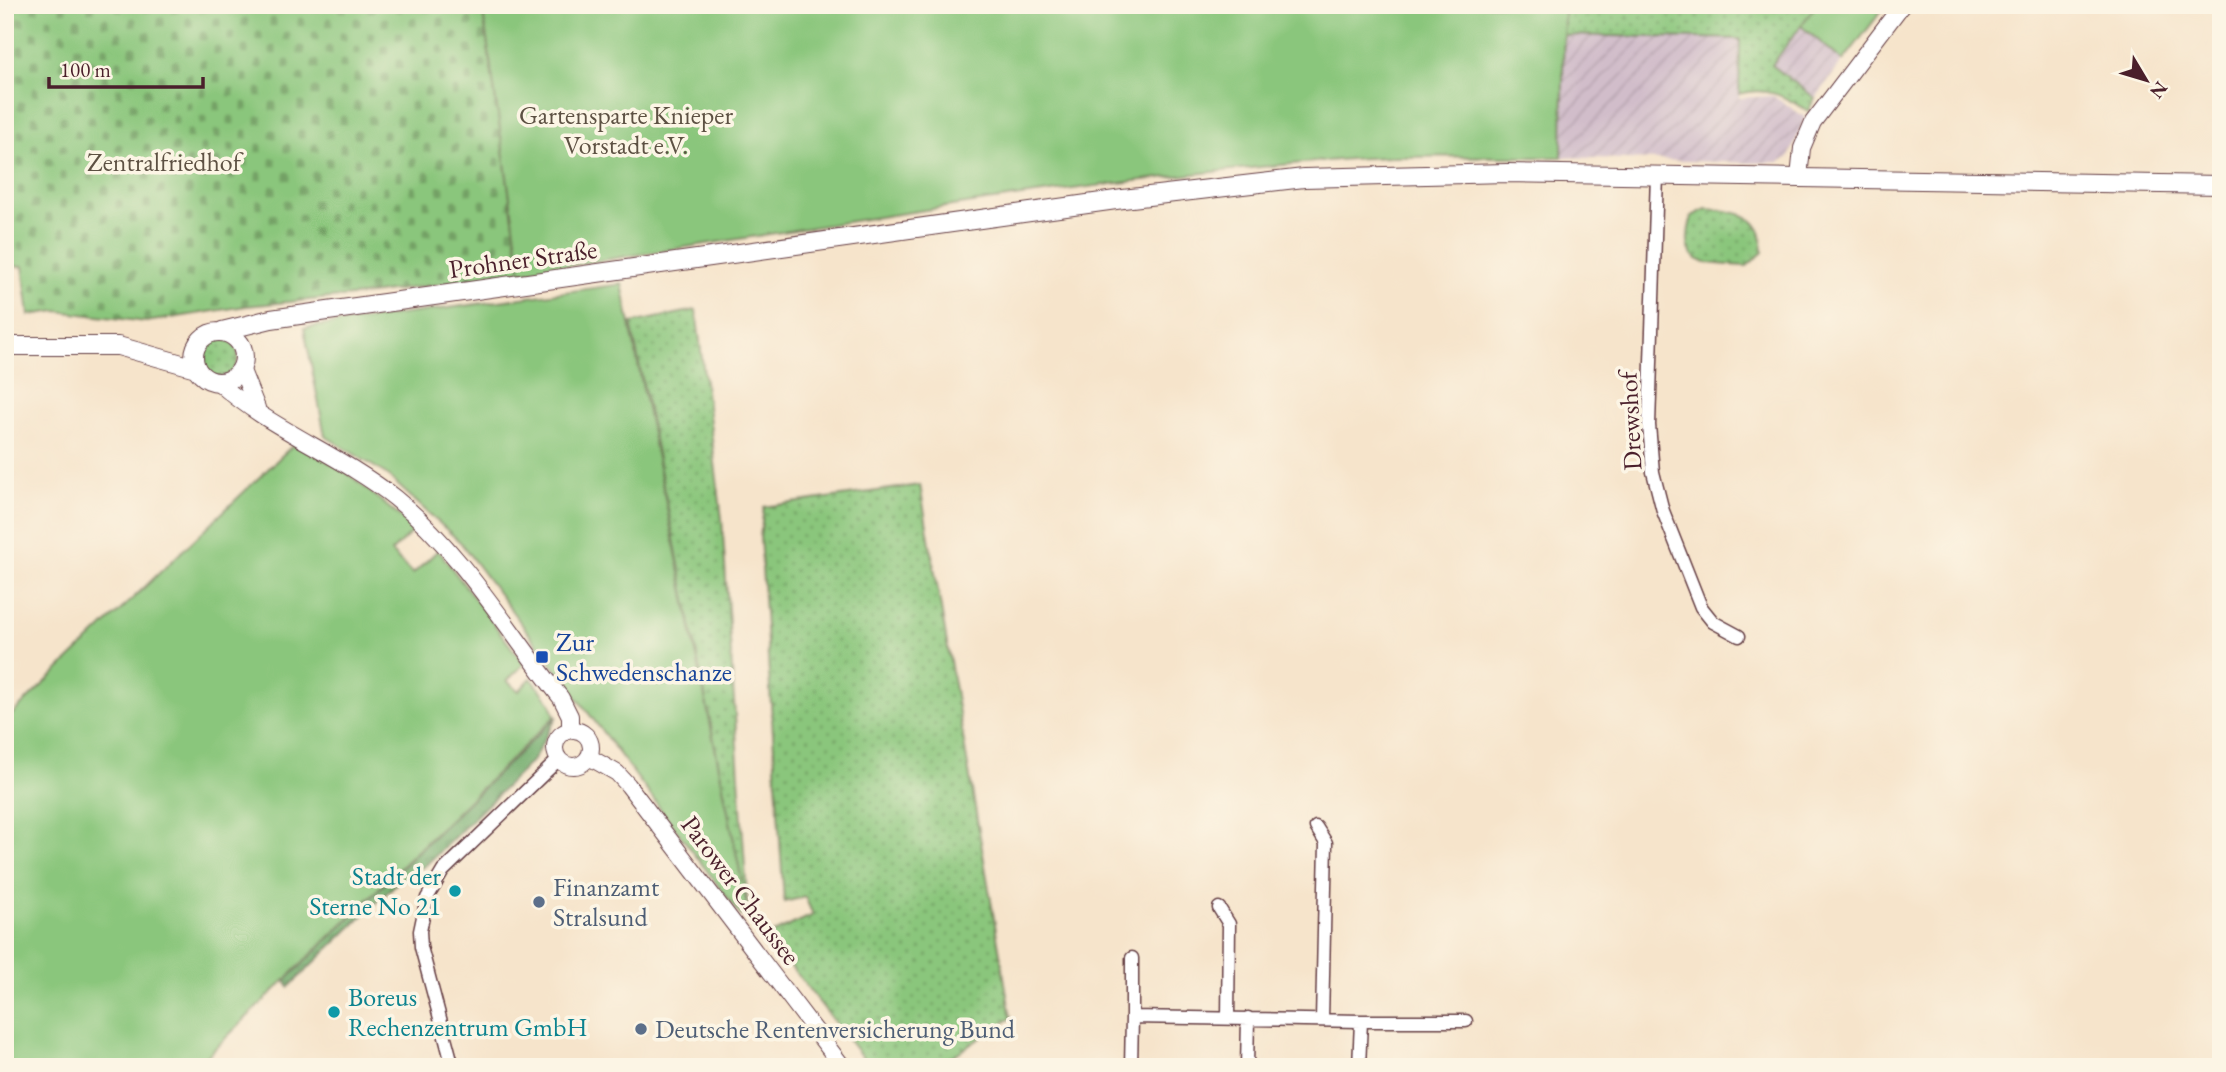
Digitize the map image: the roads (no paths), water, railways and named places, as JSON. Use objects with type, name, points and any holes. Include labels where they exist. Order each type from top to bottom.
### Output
[{"type":"main road","name":"Prohner Straße","points":[[222,331],[271,319],[290,319],[1123,199],[1304,178],[1430,174],[1657,175],[2221,185]]},
{"type":"main road","name":"Prohner Straße","points":[[243,361],[267,328],[290,319]]},
{"type":"main road","points":[[5,346],[118,346],[144,351],[196,368],[194,349],[205,335],[222,331],[239,342],[243,361],[229,380],[218,382]]},
{"type":"main road","points":[[144,351],[194,349]]},
{"type":"main road","name":"Parower Chaussee","points":[[196,368],[205,378],[218,382]]},
{"type":"street","points":[[1799,178],[1802,148],[1813,122],[1902,5]]},
{"type":"street","name":"Drewshof","points":[[1657,175],[1649,425],[1653,472],[1663,511],[1702,607],[1713,622],[1739,636]]},
{"type":"street","points":[[243,361],[259,410]]},
{"type":"street","name":"Parower Chaussee","points":[[218,382],[361,473],[397,500],[429,530],[561,698],[570,716],[570,730],[586,735],[591,746],[589,757],[617,773],[628,785],[843,1067]]},
{"type":"street","points":[[559,759],[556,741],[570,730]]},
{"type":"street","points":[[559,759],[574,766],[589,757]]},
{"type":"street","points":[[453,1067],[421,947],[420,931],[427,898],[451,862],[559,759]]},
{"type":"street","points":[[1316,827],[1326,843],[1322,1020]]},
{"type":"street","points":[[1219,908],[1229,925],[1228,1018]]},
{"type":"street","points":[[1131,1067],[1132,958]]},
{"type":"street","points":[[1132,1017],[1466,1021]]},
{"type":"street","points":[[1247,1067],[1248,1018]]},
{"type":"street","points":[[1359,1067],[1361,1021]]},
{"type":"place","name":"Zur Schwedenschanze","points":[[542,657]]},
{"type":"place","name":"Stadt der Sterne No 21","points":[[455,891]]},
{"type":"place","name":"Finanzamt Stralsund","points":[[539,902]]},
{"type":"place","name":"Boreus Rechenzentrum GmbH","points":[[334,1012]]},
{"type":"place","name":"Deutsche Rentenversicherung Bund","points":[[641,1029]]},
{"type":"park label","name":"Gartensparte Knieper Vorstadt e.V.","points":[[626,130]]},
{"type":"park label","name":"Zentralfriedhof","points":[[164,162]]}]
